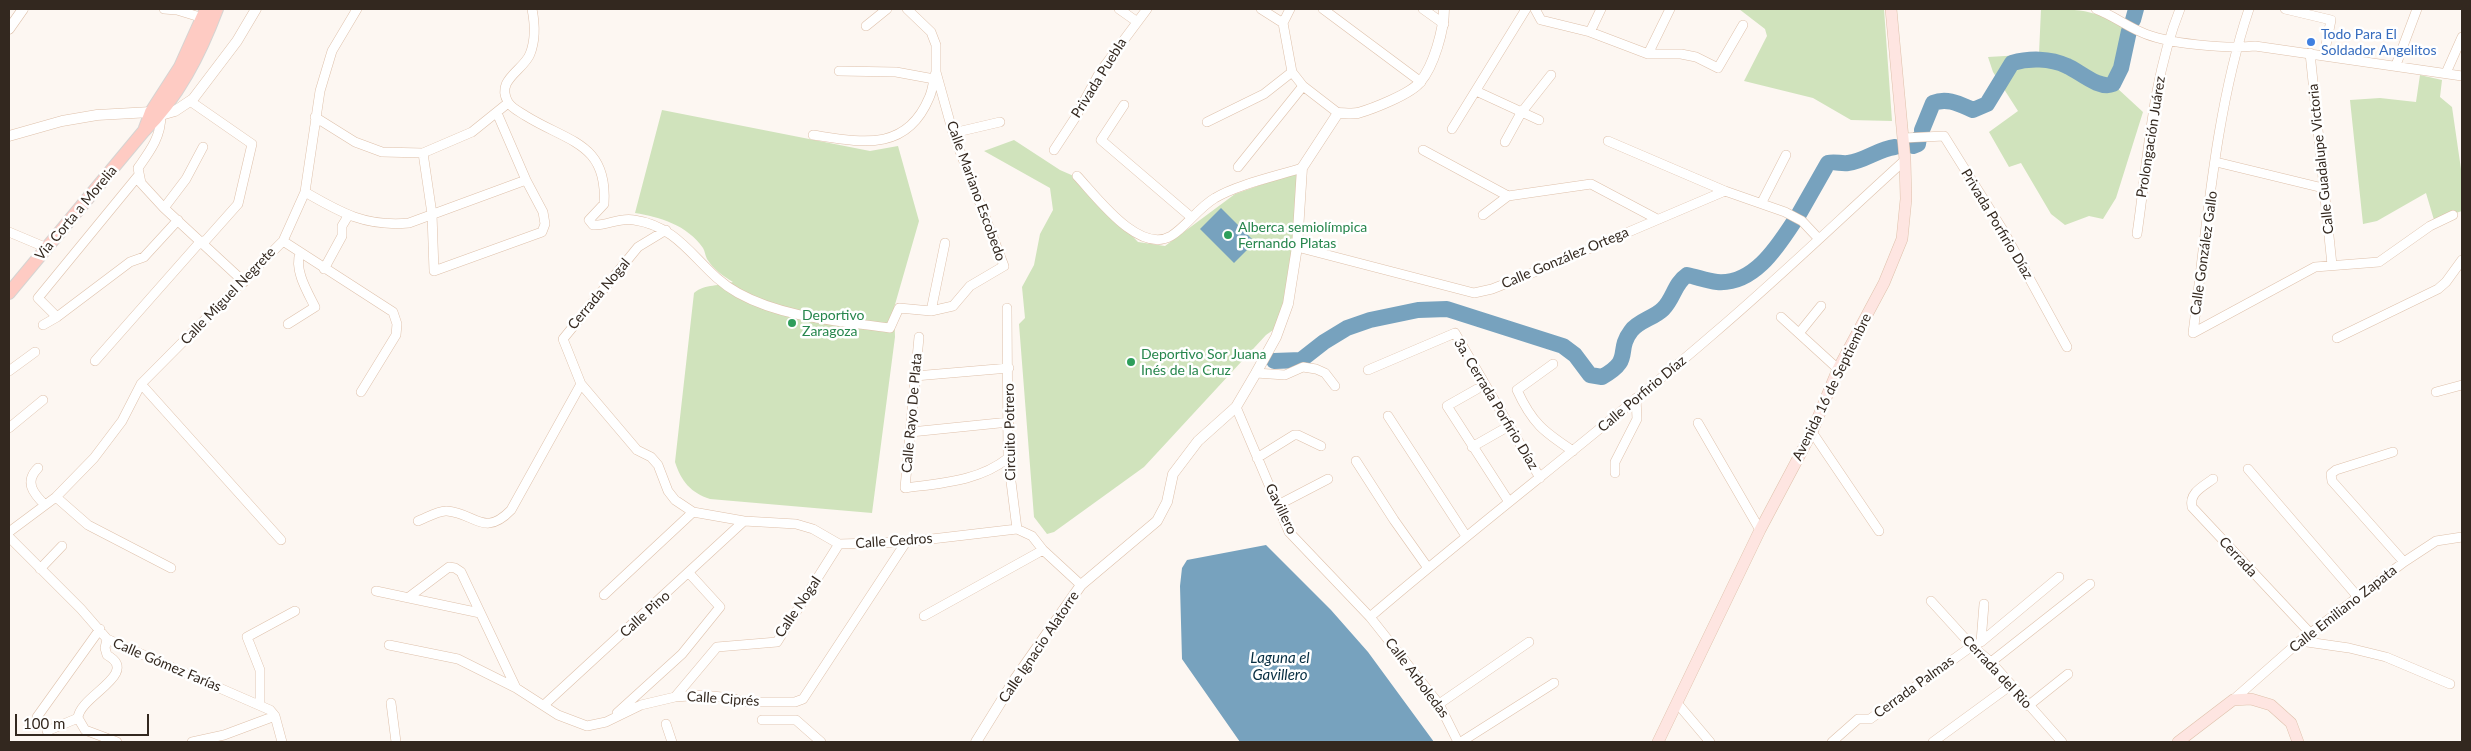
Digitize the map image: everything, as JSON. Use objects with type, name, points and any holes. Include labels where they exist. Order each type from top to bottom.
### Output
[{"type":"main road","name":"Via Corta a Morelia","points":[[9,293],[143,132],[190,71],[217,9]]},
{"type":"main road","name":"Avenida 16 de Septiembre","points":[[1658,742],[1760,530],[1812,432],[1838,369],[1884,283],[1902,239],[1906,199],[1906,160],[1891,9]]},
{"type":"main road","name":"Via Corta a Morelia","points":[[156,113],[205,13]]},
{"type":"main road","points":[[2178,742],[2233,700],[2252,699],[2271,705],[2291,723],[2298,742]]},
{"type":"street","points":[[9,29],[23,9]]},
{"type":"street","points":[[164,9],[205,13]]},
{"type":"street","points":[[9,136],[62,121],[96,116],[175,111],[190,101],[237,41],[256,9]]},
{"type":"street","name":"Calle Miguel Negrete","points":[[9,532],[56,497],[94,458],[122,421],[141,384],[244,282],[282,241],[305,192],[315,117],[320,91],[332,51],[357,9]]},
{"type":"street","points":[[532,9],[536,29],[530,56],[508,81],[505,94],[508,103],[536,122],[582,147],[598,161],[606,188],[604,204],[589,220],[593,225],[620,219],[633,220],[666,230]]},
{"type":"street","points":[[866,26],[887,9]]},
{"type":"street","name":"Calle Mariano Escobedo","points":[[666,230],[696,255],[712,273],[736,292],[761,304],[825,319],[890,328],[899,308],[931,311],[953,306],[970,286],[1004,266],[953,133],[935,75],[937,57],[931,32],[907,9]]},
{"type":"street","points":[[1119,9],[1136,21]]},
{"type":"street","name":"Privada Puebla","points":[[1054,150],[1075,118],[1100,72],[1136,21],[1147,9]]},
{"type":"street","points":[[1261,9],[1284,23]]},
{"type":"street","points":[[1290,9],[1284,23],[1292,72],[1304,86],[1338,113],[1357,113],[1410,91],[1420,82],[1433,57],[1444,24],[1444,9]]},
{"type":"street","points":[[1323,9],[1420,82]]},
{"type":"street","points":[[1423,9],[1444,24]]},
{"type":"street","points":[[1452,129],[1526,9]]},
{"type":"street","points":[[1535,9],[1541,20],[1590,32],[1648,54],[1689,55],[1718,68],[1743,25]]},
{"type":"street","points":[[1590,32],[1601,9]]},
{"type":"street","points":[[1648,54],[1670,9]]},
{"type":"street","points":[[2096,9],[2112,15],[2141,33],[2168,40],[2236,48],[2255,46],[2462,76]]},
{"type":"street","name":"Prolongación Juárez","points":[[2137,234],[2161,71],[2168,40],[2180,9]]},
{"type":"street","name":"Calle González Gallo","points":[[2249,9],[2236,48],[2216,162],[2193,333],[2314,267],[2332,265]]},
{"type":"street","points":[[2285,9],[2331,20],[2324,55]]},
{"type":"street","points":[[2396,65],[2417,9]]},
{"type":"street","points":[[2446,73],[2462,37]]},
{"type":"street","name":"Calle Guadalupe Victoria","points":[[2310,53],[2332,265]]},
{"type":"street","points":[[813,135],[861,142],[890,138],[898,134],[922,112],[930,96],[935,75],[839,71]]},
{"type":"street","points":[[1207,122],[1264,94],[1292,72]]},
{"type":"street","points":[[1505,142],[1521,114],[1551,75]]},
{"type":"street","points":[[1238,167],[1304,86]]},
{"type":"street","points":[[1476,92],[1521,114],[1539,120]]},
{"type":"street","points":[[94,361],[200,242],[206,240],[238,204],[252,144],[190,101]]},
{"type":"street","points":[[315,117],[355,142],[382,152],[423,153],[472,132],[508,103]]},
{"type":"street","points":[[1124,105],[1101,140],[1191,217]]},
{"type":"street","points":[[156,113],[161,129],[151,150],[138,168],[138,176],[141,183],[164,208],[244,282]]},
{"type":"street","points":[[423,153],[432,214],[434,271],[542,232],[545,224],[543,212],[526,180],[497,113]]},
{"type":"street","name":"Calle Ignacio Alatorre","points":[[976,742],[1015,680],[1082,585],[1157,521],[1167,502],[1173,474],[1198,441],[1236,407],[1256,373],[1276,337],[1288,304],[1297,247],[1302,168],[1338,113]]},
{"type":"street","points":[[953,133],[1000,122]]},
{"type":"street","name":"Privada Porfirio Díaz","points":[[1904,138],[1944,136],[2004,232],[2067,347]]},
{"type":"street","points":[[1608,141],[1725,191],[1762,202],[1802,221],[1818,238]]},
{"type":"street","points":[[164,208],[186,179],[203,147]]},
{"type":"street","points":[[1423,150],[1508,196]]},
{"type":"street","points":[[1762,202],[1786,155]]},
{"type":"street","name":"Calle Porfirio Díaz","points":[[1370,618],[1466,536],[1540,478],[1712,335],[1906,160]]},
{"type":"street","points":[[2216,162],[2323,188]]},
{"type":"street","points":[[1077,176],[1126,228],[1142,236],[1160,240],[1171,236],[1216,197],[1302,168]]},
{"type":"street","points":[[57,317],[38,298],[138,176]]},
{"type":"street","points":[[305,192],[348,216],[388,225],[409,223],[526,180]]},
{"type":"street","points":[[1483,215],[1508,196],[1591,184],[1657,219]]},
{"type":"street","name":"Calle González Ortega","points":[[1297,247],[1474,292],[1492,289],[1508,283],[1725,191]]},
{"type":"street","points":[[2332,265],[2340,267],[2379,262],[2430,226],[2453,215]]},
{"type":"street","points":[[324,269],[342,236],[342,226],[348,216]]},
{"type":"street","points":[[43,325],[57,317],[130,262],[144,256],[178,220]]},
{"type":"street","name":"Cerrada Nogal","points":[[666,230],[638,246],[566,335],[564,343],[581,384],[637,450],[655,461],[668,491],[675,500],[693,512],[744,521]]},
{"type":"street","points":[[9,232],[47,248]]},
{"type":"street","points":[[282,241],[324,269],[384,304],[393,312],[396,335],[360,392]]},
{"type":"street","points":[[931,311],[944,243]]},
{"type":"street","points":[[288,324],[315,307],[299,270],[297,262],[300,253]]},
{"type":"street","points":[[2337,338],[2438,289],[2446,282],[2462,260]]},
{"type":"street","points":[[1800,332],[1821,306]]},
{"type":"street","name":"Circuito Potrero","points":[[1007,308],[1009,368],[1008,458],[1017,529]]},
{"type":"street","points":[[1781,317],[1800,332],[1810,344],[1838,369]]},
{"type":"street","name":"3a. Cerrada Porfirio Díaz","points":[[1368,370],[1455,333],[1540,478]]},
{"type":"street","name":"Calle Rayo De Plata","points":[[919,337],[912,432],[905,488],[963,479],[996,468],[1008,458]]},
{"type":"street","points":[[9,371],[34,352]]},
{"type":"street","points":[[1553,364],[1517,390],[1527,412],[1544,432],[1573,451]]},
{"type":"street","points":[[1256,373],[1284,375],[1303,367],[1316,369],[1325,373],[1335,386]]},
{"type":"street","points":[[915,376],[1009,368]]},
{"type":"street","points":[[141,384],[281,540]]},
{"type":"street","points":[[418,521],[445,511],[483,524],[500,521],[511,510],[581,384]]},
{"type":"street","points":[[2436,392],[2462,386]]},
{"type":"street","points":[[1477,389],[1447,406],[1509,502]]},
{"type":"street","points":[[1615,474],[1615,462],[1637,419],[1636,398]]},
{"type":"street","points":[[9,428],[43,400]]},
{"type":"street","name":"Gavillero","points":[[1236,407],[1289,532],[1370,618]]},
{"type":"street","points":[[1388,416],[1466,536]]},
{"type":"street","points":[[912,432],[1009,422]]},
{"type":"street","points":[[1698,423],[1760,530]]},
{"type":"street","points":[[1472,447],[1509,426]]},
{"type":"street","points":[[1812,432],[1879,532]]},
{"type":"street","points":[[1257,458],[1298,434],[1321,446]]},
{"type":"street","points":[[2394,452],[2336,470],[2331,474],[2332,481],[2404,562]]},
{"type":"street","points":[[1356,461],[1428,568]]},
{"type":"street","points":[[38,468],[32,474],[30,483],[32,492],[45,505]]},
{"type":"street","points":[[2248,469],[2358,597]]},
{"type":"street","points":[[1278,506],[1328,479]]},
{"type":"street","name":"Cerrada","points":[[2213,479],[2190,499],[2192,507],[2311,634]]},
{"type":"street","points":[[56,497],[88,525],[171,568]]},
{"type":"street","points":[[604,595],[693,512]]},
{"type":"street","name":"Calle Cedros","points":[[744,521],[796,524],[813,529],[839,544],[906,542],[1017,529]]},
{"type":"street","name":"Calle Pino","points":[[544,705],[689,574],[744,521]]},
{"type":"street","points":[[1017,529],[1032,536],[1043,550],[1082,585]]},
{"type":"street","name":"Calle Gómez Farías","points":[[9,537],[100,629],[107,639],[260,705],[270,710],[274,716]]},
{"type":"street","name":"Calle Emiliano Zapata","points":[[2233,700],[2300,641],[2404,562],[2436,541],[2462,537]]},
{"type":"street","name":"Calle Ciprés","points":[[389,645],[458,659],[516,688],[572,722],[587,726],[606,722],[641,705],[675,697],[719,696],[745,702],[795,702],[802,699],[906,542]]},
{"type":"street","name":"Calle Nogal","points":[[675,697],[717,647],[776,642],[839,544]]},
{"type":"street","points":[[40,569],[62,546]]},
{"type":"street","points":[[924,616],[1043,550]]},
{"type":"street","points":[[409,597],[442,570],[448,567],[455,568],[466,580],[516,688]]},
{"type":"street","points":[[606,722],[682,654],[720,607],[689,574]]},
{"type":"street","name":"Cerrada Palmas","points":[[1832,742],[1858,719],[1870,719],[1976,644],[2059,577]]},
{"type":"street","points":[[1991,662],[2090,584]]},
{"type":"street","points":[[376,591],[480,613]]},
{"type":"street","name":"Cerrada del Rio","points":[[1931,601],[1976,644],[2028,706],[2062,742]]},
{"type":"street","points":[[1976,644],[1984,604]]},
{"type":"street","points":[[260,705],[260,670],[247,637],[295,611]]},
{"type":"street","name":"Calle Arboledas","points":[[1370,618],[1439,704],[1460,742]]},
{"type":"street","points":[[38,717],[100,629]]},
{"type":"street","points":[[47,731],[78,718],[82,707],[116,674],[117,665],[113,658],[106,655],[107,639]]},
{"type":"street","points":[[2300,641],[2348,648],[2386,657],[2450,684]]},
{"type":"street","points":[[1439,704],[1529,642]]},
{"type":"street","points":[[2028,706],[2068,674]]},
{"type":"street","points":[[1460,742],[1554,683]]},
{"type":"street","points":[[1933,742],[2011,685]]},
{"type":"street","points":[[1677,703],[1710,742]]},
{"type":"street","points":[[391,704],[396,742]]},
{"type":"street","points":[[192,742],[224,735],[274,716],[282,742]]},
{"type":"street","points":[[78,718],[85,730],[117,742]]},
{"type":"street","points":[[762,720],[796,720],[821,742]]},
{"type":"street","points":[[666,724],[672,742]]},
{"type":"green space","points":[[1739,9],[1884,9],[1892,121],[1851,120],[1813,98],[1744,81],[1767,36],[1765,29]]},
{"type":"green space","points":[[2041,9],[2090,12],[2134,33],[2117,88],[2143,112],[2116,198],[2103,219],[2089,216],[2065,225],[2051,214],[2021,163],[2009,167],[1989,132],[2018,111],[1993,72],[1988,57],[2039,54]]},
{"type":"green space","points":[[2420,75],[2442,80],[2440,97],[2452,107],[2462,176],[2462,211],[2434,220],[2426,193],[2377,221],[2363,224],[2350,100],[2380,98],[2416,102]]},
{"type":"green space","name":"Deportivo Zaragoza","points":[[662,110],[870,151],[898,146],[919,221],[894,308],[895,337],[872,513],[710,499],[692,490],[680,475],[675,462],[694,293],[708,286],[733,282],[712,266],[703,248],[689,233],[672,223],[635,213]]},
{"type":"green space","name":"Deportivo Sor Juana Inés de la Cruz","points":[[1014,140],[1060,170],[1076,177],[1138,242],[1165,246],[1235,194],[1300,171],[1288,295],[1276,328],[1266,335],[1144,467],[1054,532],[1047,534],[1034,517],[1019,324],[1025,318],[1022,287],[1034,265],[1040,234],[1053,210],[1050,188],[984,151]]},
{"type":"water","name":"Alberca semiolímpica Fernando Platas","points":[[1221,208],[1255,242],[1234,263],[1200,229]]},
{"type":"water","name":"Laguna el Gavillero","points":[[1266,545],[1331,610],[1368,652],[1434,742],[1240,742],[1182,659],[1180,586],[1182,568],[1187,560]]},
{"type":"waterway","points":[[2133,20],[2136,9]]},
{"type":"waterway","points":[[1922,130],[1933,103],[1949,101],[1973,110],[1987,104],[2012,63],[2019,61],[2054,61],[2095,82],[2107,85],[2113,84],[2121,68],[2129,31]]},
{"type":"waterway","points":[[1913,146],[1918,144],[1919,138]]},
{"type":"waterway","points":[[1799,214],[1828,163],[1854,162],[1895,147]]},
{"type":"waterway","points":[[1274,361],[1301,360],[1324,342],[1347,328],[1370,320],[1418,310],[1447,309],[1563,346],[1575,355],[1590,375],[1602,377],[1618,365],[1626,338],[1631,331],[1663,309],[1679,283],[1687,275],[1717,282],[1730,281],[1742,277],[1764,262],[1795,220]]},
{"type":"place","name":"Todo Para El Soldador Angelitos","points":[[2311,42]]},
{"type":"place","name":"Alberca semiolímpica Fernando Platas","points":[[1228,235]]},
{"type":"place","name":"Deportivo Zaragoza","points":[[792,323]]},
{"type":"place","name":"Deportivo Sor Juana Inés de la Cruz","points":[[1131,362]]}]
